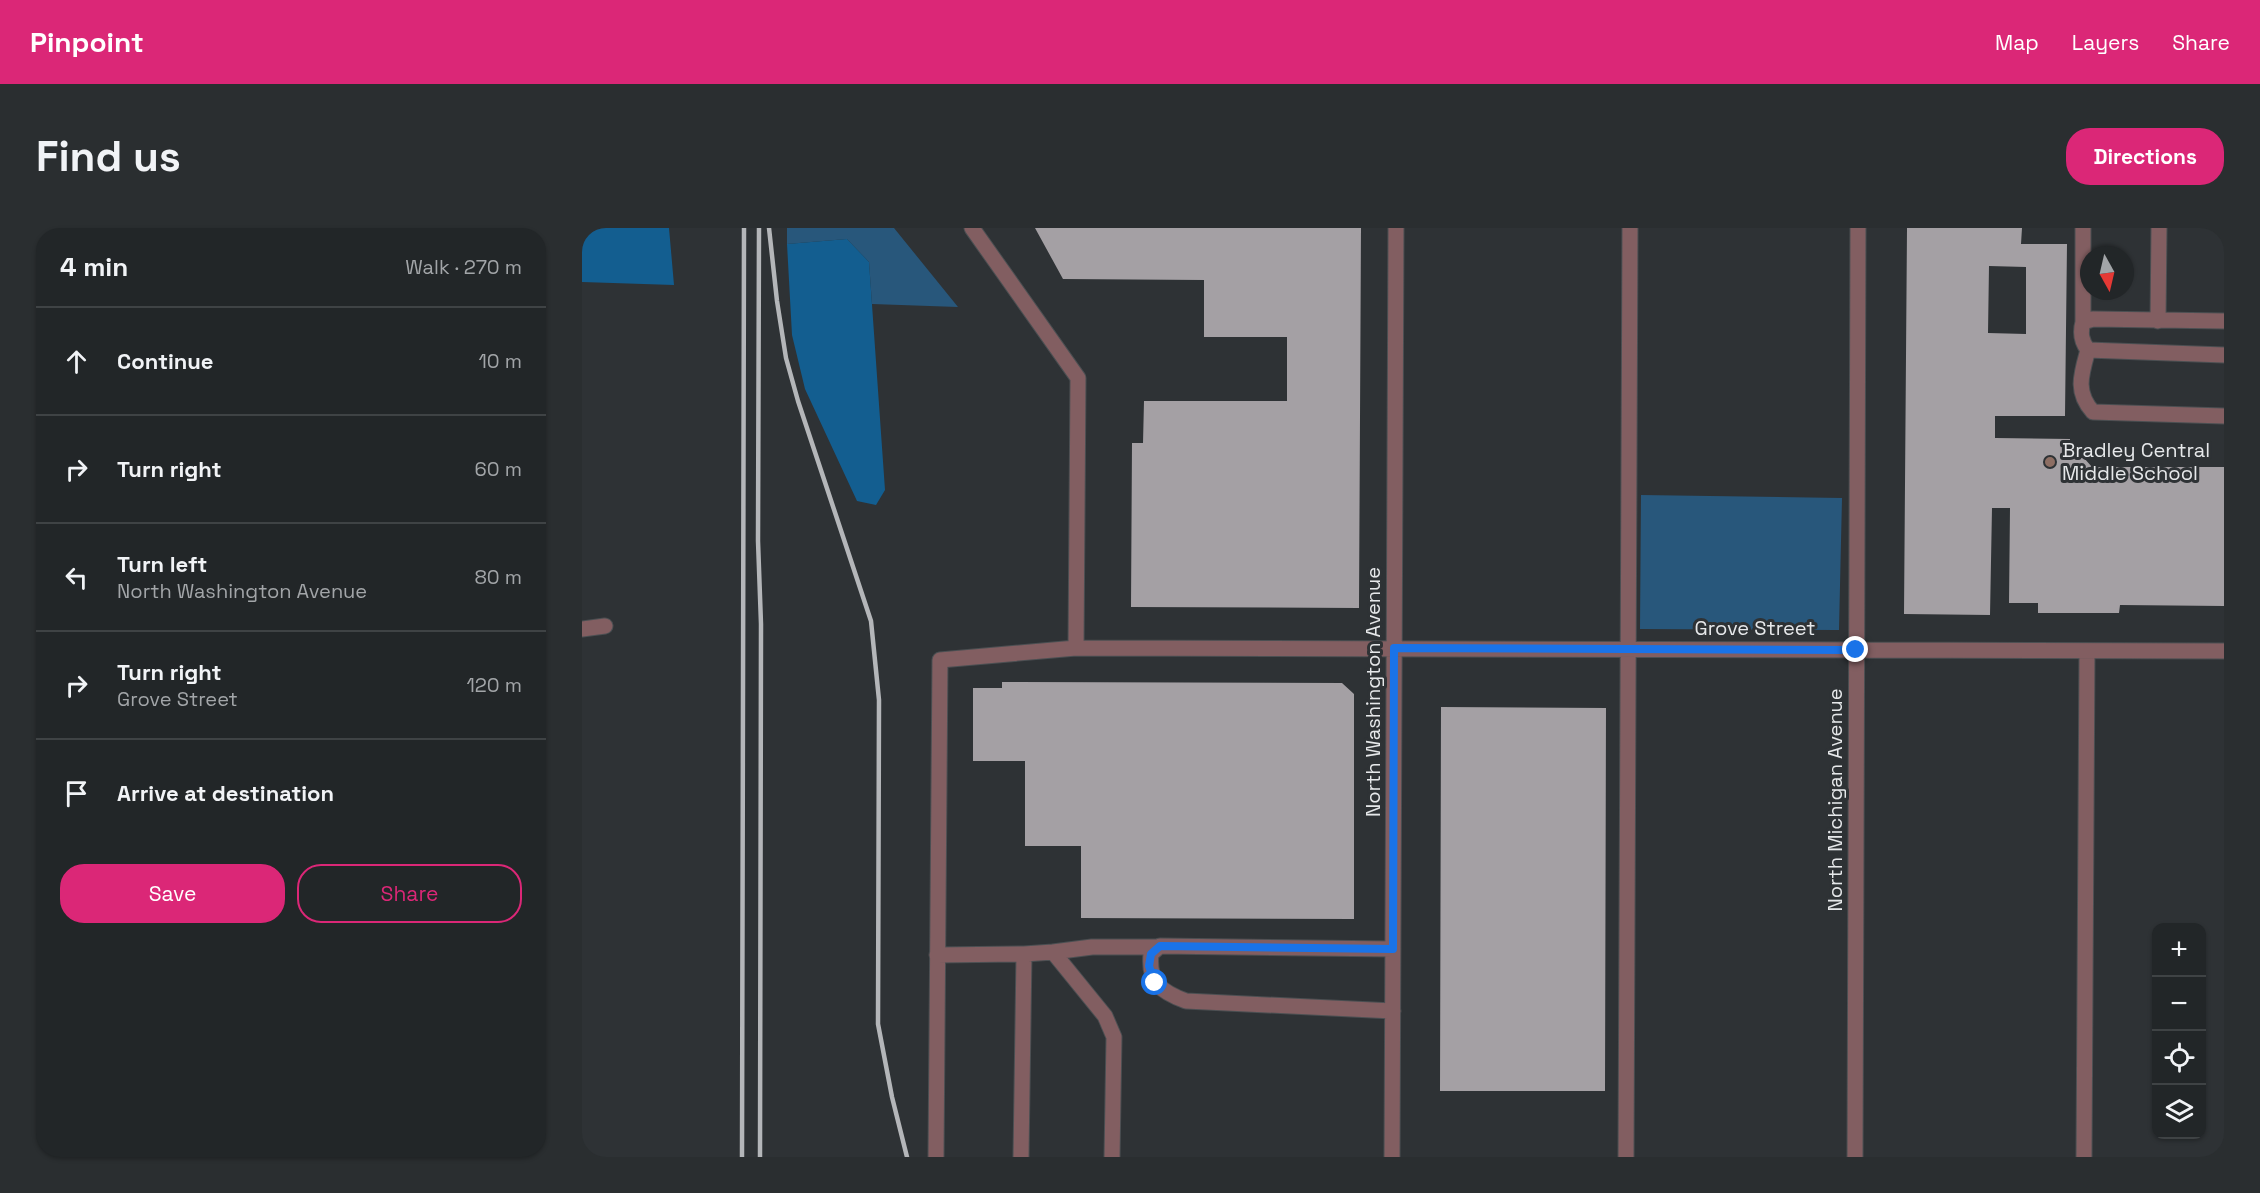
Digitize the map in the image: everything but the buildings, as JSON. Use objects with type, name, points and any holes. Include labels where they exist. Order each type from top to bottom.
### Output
[{"type":"street","points":[[972,228],[1078,378],[1076,648]]},
{"type":"street","name":"North Washington Avenue","points":[[1392,1157],[1396,228]]},
{"type":"street","points":[[1626,1157],[1630,228]]},
{"type":"street","name":"North Michigan Avenue","points":[[1855,1157],[1858,228]]},
{"type":"street","points":[[2083,228],[2083,322],[2081,330],[2083,343],[2088,350],[2081,384],[2084,401],[2093,412],[2224,416]]},
{"type":"street","points":[[2158,321],[2159,228]]},
{"type":"street","points":[[2083,322],[2092,319],[2224,321]]},
{"type":"street","points":[[2088,350],[2224,355]]},
{"type":"street","points":[[582,629],[605,626]]},
{"type":"street","name":"Grove Street","points":[[937,955],[940,660],[1076,648],[2224,651]]},
{"type":"street","points":[[2084,1157],[2086,651]]},
{"type":"street","points":[[936,1157],[937,955],[1024,954],[1092,947],[1393,949]]},
{"type":"street","points":[[1156,947],[1151,954],[1149,966],[1155,983],[1172,996],[1186,1000],[1393,1011]]},
{"type":"street","points":[[1053,952],[1105,1016],[1114,1037],[1112,1157]]},
{"type":"street","points":[[1021,1157],[1024,954]]},
{"type":"shaded area","points":[[582,228],[669,228],[674,285],[582,282]]},
{"type":"shaded area","points":[[787,228],[894,228],[958,307],[872,304],[869,262],[847,239],[787,244]]},
{"type":"shaded area","points":[[847,239],[869,262],[885,490],[876,505],[857,501],[805,389],[792,335],[787,244]]},
{"type":"shaded area","points":[[1641,495],[1842,498],[1839,630],[1640,629]]},
{"type":"railway","points":[[742,1157],[744,228]]},
{"type":"railway","points":[[759,228],[760,1157]]},
{"type":"railway","points":[[769,228],[786,358],[798,401],[871,621],[879,700],[878,1024],[892,1097],[907,1157]]},
{"type":"place","name":"Bradley Central Middle School","points":[[2050,462]]},
{"type":"route","points":[[1155,983],[1149,966],[1151,954],[1156,947],[1160,946],[1393,949],[1394,648],[1856,650]]}]
